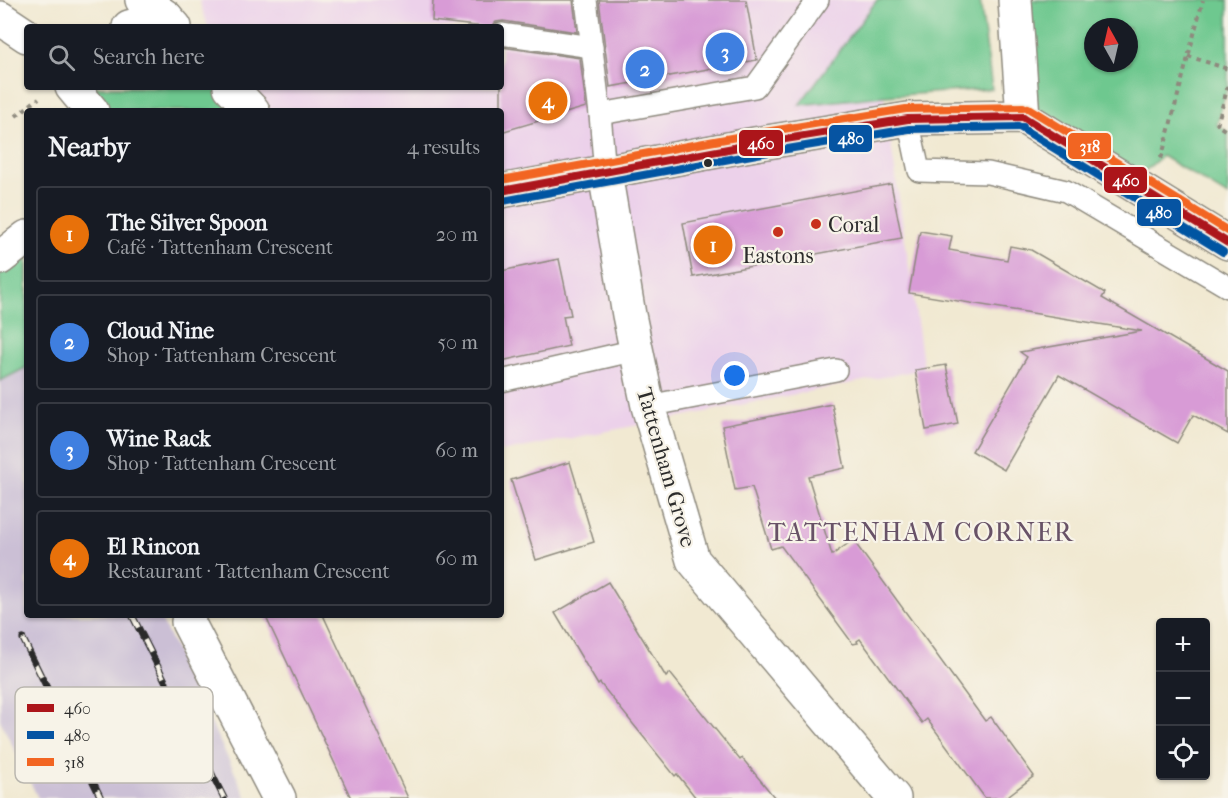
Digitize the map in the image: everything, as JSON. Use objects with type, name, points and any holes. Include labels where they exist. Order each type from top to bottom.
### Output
[{"type":"street","points":[[1015,0],[1023,117]]},
{"type":"street","points":[[137,24],[161,15]]},
{"type":"street","points":[[0,18],[24,34]]},
{"type":"street","points":[[234,90],[250,108]]},
{"type":"street","points":[[504,190],[755,144],[908,119],[1023,117],[1228,243]]},
{"type":"street","name":"Tattenham Grove","points":[[605,173],[648,406],[693,560],[894,798]]},
{"type":"street","points":[[189,618],[188,622],[279,798]]},
{"type":"lane","points":[[586,0],[605,173]]},
{"type":"lane","points":[[600,114],[755,87],[818,0]]},
{"type":"lane","points":[[504,34],[592,47]]},
{"type":"lane","points":[[908,119],[919,171],[988,173],[1066,191],[1228,287]]},
{"type":"lane","points":[[504,380],[636,350]]},
{"type":"lane","points":[[648,406],[836,370]]},
{"type":"path","points":[[1131,183],[1162,156],[1203,0]]},
{"type":"path","points":[[1188,56],[1228,69]]},
{"type":"path","points":[[1228,86],[1217,125],[1228,132]]},
{"type":"path","points":[[40,108],[77,96]]},
{"type":"path","points":[[16,116],[24,113]]},
{"type":"shaded area","points":[[199,0],[877,0],[799,104],[884,96],[924,369],[504,451],[504,108],[235,108],[229,90],[504,90],[504,24],[207,24]]},
{"type":"shaded area","points":[[24,369],[24,618],[160,618],[194,687],[15,687],[15,751],[0,720],[0,381]]},
{"type":"shaded area","points":[[213,727],[247,798],[38,798],[31,783],[213,783]]},
{"type":"green space","points":[[877,0],[980,0],[992,89],[884,96],[799,105]]},
{"type":"green space","points":[[1015,0],[1228,0],[1228,85],[1217,125],[1228,132],[1228,196],[1162,156],[1131,183],[1023,117]]},
{"type":"green space","points":[[89,90],[233,90],[250,108],[92,108]]},
{"type":"green space","points":[[24,250],[24,369],[0,381],[0,258]]},
{"type":"building","points":[[433,0],[573,0],[577,32],[503,21],[494,24],[458,24],[432,21]]},
{"type":"building","points":[[599,0],[746,0],[757,60],[610,87]]},
{"type":"building","points":[[504,47],[580,58],[586,107],[504,131],[504,108],[501,108],[501,90],[504,90]]},
{"type":"building","points":[[891,184],[902,238],[693,277],[683,223]]},
{"type":"building","points":[[920,231],[952,236],[949,250],[1007,260],[1010,246],[1031,250],[1105,293],[1102,298],[1228,371],[1228,434],[1193,415],[1177,443],[1059,375],[1004,470],[972,451],[1027,357],[1020,352],[1142,331],[909,293]]},
{"type":"building","points":[[559,259],[571,315],[563,316],[569,346],[504,360],[504,270]]},
{"type":"building","points":[[946,365],[958,424],[926,430],[915,370]]},
{"type":"building","points":[[832,404],[845,468],[808,476],[832,555],[853,540],[985,721],[991,717],[1034,776],[1005,798],[985,798],[927,719],[922,723],[860,639],[858,643],[853,644],[781,546],[771,549],[752,487],[735,490],[722,426]]},
{"type":"building","points":[[570,462],[594,542],[536,560],[511,480]]},
{"type":"building","points":[[608,582],[666,677],[670,673],[740,760],[742,758],[775,798],[696,798],[677,774],[675,776],[600,683],[598,685],[555,613]]},
{"type":"building","points":[[266,618],[324,618],[408,798],[351,798]]},
{"type":"railway","points":[[134,618],[168,687]]},
{"type":"railway","points":[[23,639],[47,687]]},
{"type":"railway","points":[[213,776],[224,798]]},
{"type":"railway","points":[[94,783],[101,798]]},
{"type":"transit line","name":"318","points":[[504,179],[906,109],[1023,107]]},
{"type":"transit line","name":"318","points":[[1028,108],[1228,231]]},
{"type":"transit line","name":"460","points":[[1023,117],[1228,243]]},
{"type":"transit line","name":"460","points":[[504,190],[755,144],[908,119],[1023,117]]},
{"type":"transit line","name":"480","points":[[1018,126],[1223,252]]},
{"type":"transit line","name":"480","points":[[504,201],[757,154],[909,129],[1023,127]]},
{"type":"place","name":"Wine Rack","points":[[725,52]]},
{"type":"place","name":"Cloud Nine","points":[[645,69]]},
{"type":"place","name":"El Rincon","points":[[548,101]]},
{"type":"place","name":"Coral","points":[[816,224]]},
{"type":"place","name":"Eastons","points":[[778,232]]},
{"type":"place","name":"The Silver Spoon","points":[[713,245]]},
{"type":"district","name":"TATTENHAM CORNER","points":[[921,532]]}]
